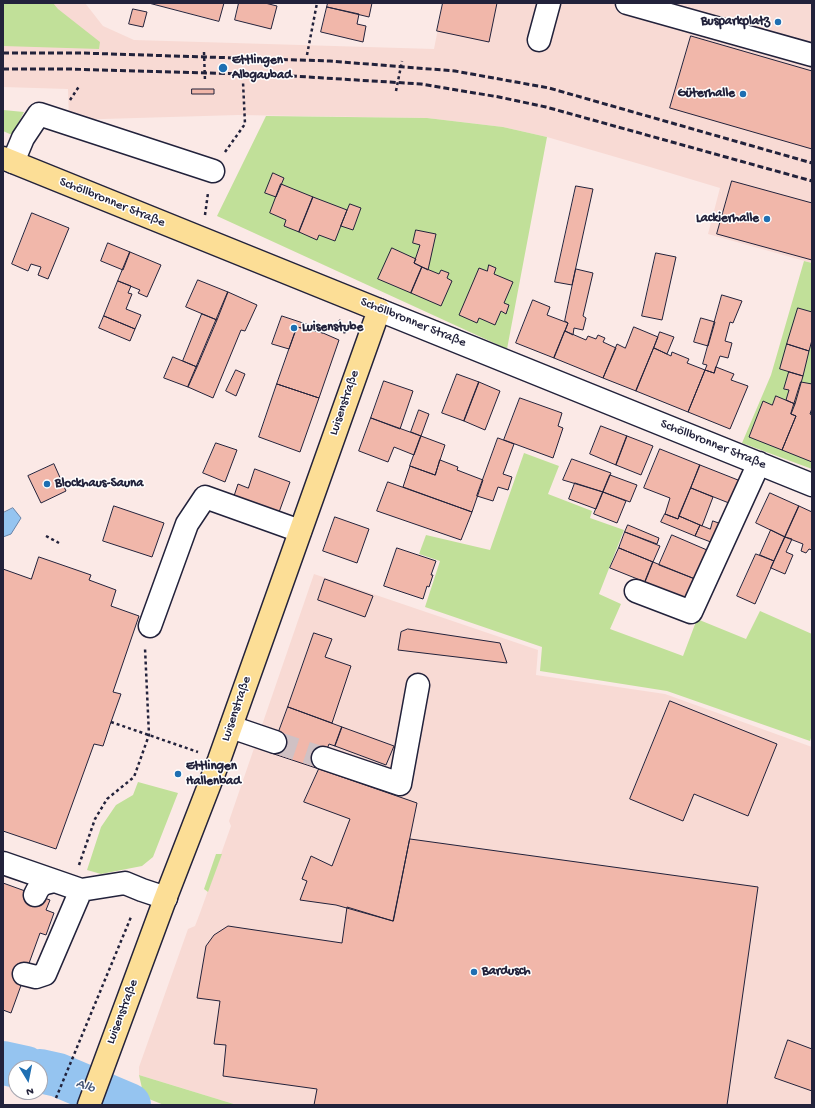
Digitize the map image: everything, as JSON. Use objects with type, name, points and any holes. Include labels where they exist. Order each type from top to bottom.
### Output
[{"type":"main road","name":"Schöllbronner Straße","points":[[6,161],[378,310]]},
{"type":"main road","name":"Luisenstraße","points":[[89,1105],[106,1056],[219,760],[378,310]]},
{"type":"street","points":[[539,40],[549,3]]},
{"type":"street","points":[[627,3],[812,55]]},
{"type":"street","points":[[6,161],[39,114],[213,171]]},
{"type":"street","name":"Schöllbronner Straße","points":[[378,310],[812,485]]},
{"type":"street","points":[[636,591],[691,612],[759,463]]},
{"type":"street","points":[[150,626],[187,524],[205,497],[300,531]]},
{"type":"street","points":[[323,758],[400,784],[418,685]]},
{"type":"street","points":[[230,727],[275,742]]},
{"type":"street","points":[[3,863],[54,881],[78,898]]},
{"type":"street","points":[[36,895],[39,886],[54,881]]},
{"type":"street","points":[[24,974],[36,977],[44,974],[78,898],[125,882],[142,890],[166,898]]},
{"type":"path","points":[[307,55],[317,3]]},
{"type":"path","points":[[204,52],[205,81]]},
{"type":"path","points":[[396,91],[402,61]]},
{"type":"path","points":[[213,171],[245,124],[243,82]]},
{"type":"path","points":[[206,202],[206,211]]},
{"type":"path","points":[[46,536],[59,543]]},
{"type":"path","points":[[80,862],[95,819],[107,799],[134,777],[148,735],[145,651],[150,626]]},
{"type":"path","points":[[111,722],[219,760]]},
{"type":"path","points":[[56,1098],[142,890]]},
{"type":"shaded area","points":[[3,3],[85,3],[103,26],[134,40],[434,49],[443,3],[812,3],[812,263],[708,234],[720,188],[547,137],[503,127],[427,118],[238,115],[69,120],[68,89],[3,87]]},
{"type":"shaded area","points":[[314,574],[538,650],[536,675],[665,694],[812,747],[812,1105],[237,1105],[139,1075],[139,1067],[188,929],[195,926],[231,826],[229,821]]},
{"type":"green space","points":[[3,3],[53,3],[58,9],[100,42],[99,49],[3,46]]},
{"type":"green space","points":[[3,110],[24,112],[12,135],[3,131]]},
{"type":"green space","points":[[266,116],[427,118],[503,127],[547,137],[507,349],[217,216]]},
{"type":"green space","points":[[804,261],[812,263],[812,469],[742,443],[771,375]]},
{"type":"green space","points":[[524,453],[559,466],[548,494],[592,511],[590,518],[624,530],[599,594],[621,604],[610,629],[683,656],[697,619],[746,639],[760,611],[812,634],[812,735],[810,741],[667,691],[540,671],[542,647],[425,607],[440,561],[419,554],[426,535],[490,550]]},
{"type":"green space","points":[[138,782],[178,793],[153,857],[142,866],[101,874],[87,870],[101,827],[116,805],[133,795]]},
{"type":"green space","points":[[216,854],[222,854],[208,892],[204,889]]},
{"type":"green space","points":[[139,1075],[237,1105],[164,1105],[144,1097]]},
{"type":"water","points":[[13,508],[21,518],[11,534],[3,537],[3,513]]},
{"type":"building","points":[[149,3],[224,3],[219,21]]},
{"type":"building","points":[[239,3],[265,3],[277,6],[271,29],[235,20]]},
{"type":"building","points":[[328,3],[372,3],[369,17],[327,7]]},
{"type":"building","points":[[443,3],[497,3],[489,42],[437,31]]},
{"type":"building","points":[[327,7],[359,14],[357,24],[366,26],[363,42],[321,32]]},
{"type":"building","points":[[133,9],[147,12],[143,27],[129,24]]},
{"type":"building","name":"Güterhalle","points":[[691,36],[812,71],[812,149],[670,108]]},
{"type":"building","points":[[192,89],[214,89],[214,94],[192,94]]},
{"type":"building","points":[[273,173],[284,178],[276,197],[265,193]]},
{"type":"building","name":"Lackierhalle","points":[[732,181],[812,203],[812,260],[717,234]]},
{"type":"building","points":[[281,184],[313,197],[299,232],[284,226],[286,220],[270,213]]},
{"type":"building","points":[[576,186],[593,189],[572,285],[555,282]]},
{"type":"building","points":[[313,197],[347,210],[335,241],[319,235],[317,240],[299,232]]},
{"type":"building","points":[[350,204],[361,208],[353,230],[341,226]]},
{"type":"building","points":[[32,213],[69,228],[48,279],[38,275],[41,267],[31,264],[28,271],[12,264]]},
{"type":"building","points":[[416,230],[436,234],[428,270],[414,263],[420,245],[413,243]]},
{"type":"building","points":[[108,243],[130,252],[123,270],[101,261]]},
{"type":"building","points":[[392,248],[416,259],[414,263],[422,267],[411,293],[378,279]]},
{"type":"building","points":[[130,252],[161,265],[147,297],[138,293],[140,290],[118,281]]},
{"type":"building","points":[[656,253],[676,257],[662,320],[642,316]]},
{"type":"building","points":[[489,265],[496,268],[494,274],[513,282],[504,303],[509,305],[506,314],[501,311],[495,325],[479,318],[477,323],[459,315],[479,268],[487,271]]},
{"type":"building","points":[[422,267],[439,274],[441,270],[449,273],[447,278],[452,281],[441,306],[411,293]]},
{"type":"building","points":[[576,269],[593,273],[583,316],[586,318],[583,330],[574,328],[573,335],[565,331],[568,323],[565,321]]},
{"type":"building","points":[[198,280],[228,292],[217,320],[186,307]]},
{"type":"building","points":[[118,281],[131,286],[128,293],[132,294],[126,309],[141,315],[135,329],[104,316]]},
{"type":"building","points":[[228,292],[257,305],[245,331],[241,330],[213,398],[188,387]]},
{"type":"building","points":[[722,295],[742,301],[733,323],[730,322],[725,341],[732,343],[728,358],[720,356],[714,373],[705,370],[707,365],[703,364]]},
{"type":"building","points":[[533,300],[550,307],[547,315],[568,323],[554,358],[516,343]]},
{"type":"building","points":[[798,308],[812,312],[812,340],[809,351],[787,344]]},
{"type":"building","points":[[202,314],[217,320],[197,367],[183,361]]},
{"type":"building","points":[[104,316],[135,329],[130,341],[99,328]]},
{"type":"building","points":[[282,316],[324,330],[323,333],[297,327],[289,349],[272,344]]},
{"type":"building","points":[[701,318],[715,322],[708,346],[694,342]]},
{"type":"building","points":[[297,327],[323,333],[339,340],[319,398],[277,384]]},
{"type":"building","points":[[634,327],[658,337],[636,391],[603,378],[617,344],[625,348]]},
{"type":"building","points":[[565,331],[586,340],[588,336],[596,339],[598,335],[605,338],[603,342],[616,348],[603,378],[554,358]]},
{"type":"building","points":[[660,332],[674,337],[667,354],[654,348]]},
{"type":"building","points":[[787,344],[809,351],[803,376],[780,369]]},
{"type":"building","points":[[654,348],[671,356],[672,352],[689,359],[687,363],[705,370],[688,412],[636,391]]},
{"type":"building","points":[[173,357],[197,367],[188,387],[164,378]]},
{"type":"building","points":[[716,367],[734,374],[731,380],[748,386],[730,429],[688,412],[705,370],[714,373]]},
{"type":"building","points":[[236,370],[245,374],[236,396],[226,391]]},
{"type":"building","points":[[789,372],[803,376],[795,404],[786,400],[789,390],[784,389]]},
{"type":"building","points":[[457,374],[479,382],[464,421],[442,413]]},
{"type":"building","points":[[384,381],[413,391],[400,429],[371,418]]},
{"type":"building","points":[[479,382],[500,391],[485,430],[464,421]]},
{"type":"building","points":[[801,382],[812,384],[812,408],[810,414],[812,415],[812,462],[782,450],[796,416],[791,414]]},
{"type":"building","points":[[277,384],[319,398],[300,452],[259,437]]},
{"type":"building","points":[[776,396],[795,404],[791,414],[796,416],[782,450],[749,437],[763,401],[772,405]]},
{"type":"building","points":[[520,398],[562,413],[558,426],[563,428],[553,458],[504,440]]},
{"type":"building","points":[[419,410],[429,414],[421,436],[411,432]]},
{"type":"building","points":[[371,418],[421,436],[414,455],[394,447],[388,462],[359,451]]},
{"type":"building","points":[[601,426],[627,436],[616,465],[590,454]]},
{"type":"building","points":[[421,436],[445,445],[435,475],[410,466]]},
{"type":"building","points":[[627,436],[653,446],[641,475],[616,465]]},
{"type":"building","points":[[498,438],[514,444],[503,474],[512,477],[508,490],[498,487],[493,501],[477,496]]},
{"type":"building","points":[[216,443],[237,450],[225,482],[203,473]]},
{"type":"building","points":[[660,449],[700,465],[678,519],[665,514],[670,498],[644,488]]},
{"type":"building","points":[[572,459],[611,473],[603,492],[563,480]]},
{"type":"building","points":[[440,460],[458,467],[457,470],[483,480],[472,512],[403,487],[410,466],[435,475]]},
{"type":"building","name":"Blockhaus-Sauna","points":[[54,464],[66,491],[41,503],[28,476]]},
{"type":"building","points":[[700,465],[743,482],[734,505],[691,488]]},
{"type":"building","points":[[255,469],[290,482],[278,515],[233,499],[238,484],[248,488]]},
{"type":"building","points":[[610,475],[637,485],[630,502],[603,492]]},
{"type":"building","points":[[388,482],[472,512],[461,540],[377,511]]},
{"type":"building","points":[[575,483],[603,492],[596,509],[569,499]]},
{"type":"building","points":[[691,488],[713,497],[702,526],[679,516]]},
{"type":"building","points":[[603,492],[626,501],[617,523],[594,514]]},
{"type":"building","points":[[770,493],[799,506],[785,537],[756,523]]},
{"type":"building","points":[[114,506],[164,523],[152,557],[103,541]]},
{"type":"building","points":[[799,506],[812,512],[812,550],[809,549],[806,553],[801,551],[803,544],[785,537]]},
{"type":"building","points":[[665,514],[678,519],[679,516],[700,525],[695,536],[661,522]]},
{"type":"building","points":[[335,517],[369,529],[357,563],[323,551]]},
{"type":"building","points":[[713,521],[724,525],[716,544],[695,536],[700,525],[710,529]]},
{"type":"building","points":[[628,525],[659,538],[657,544],[625,532]]},
{"type":"building","points":[[771,530],[785,537],[774,561],[760,555]]},
{"type":"building","points":[[625,532],[660,546],[653,562],[619,548]]},
{"type":"building","points":[[672,535],[707,550],[695,579],[659,565]]},
{"type":"building","points":[[785,537],[792,539],[786,552],[793,555],[785,574],[771,568]]},
{"type":"building","points":[[397,548],[436,561],[429,587],[427,586],[423,599],[384,586]]},
{"type":"building","points":[[619,548],[653,562],[645,582],[610,568]]},
{"type":"building","points":[[756,554],[774,561],[755,604],[737,596]]},
{"type":"building","points":[[39,557],[91,575],[89,580],[116,590],[111,606],[139,616],[113,692],[121,694],[103,746],[94,744],[56,849],[3,831],[3,569],[31,579]]},
{"type":"building","points":[[653,562],[695,579],[686,599],[645,582]]},
{"type":"building","points":[[325,579],[373,596],[365,617],[318,600]]},
{"type":"building","points":[[408,629],[500,643],[507,663],[398,650],[401,632]]},
{"type":"building","points":[[314,633],[332,639],[325,657],[351,666],[332,723],[288,707]]},
{"type":"building","points":[[670,701],[777,744],[748,816],[694,794],[683,821],[630,799]]},
{"type":"building","points":[[288,707],[342,727],[335,746],[329,744],[319,769],[271,753]]},
{"type":"building","points":[[342,727],[394,746],[386,765],[335,746]]},
{"type":"building","points":[[319,769],[417,803],[393,921],[336,905],[300,900],[307,881],[302,879],[311,856],[332,866],[350,819],[304,802]]},
{"type":"building","name":"Bardusch","points":[[410,839],[758,887],[727,1105],[314,1105],[317,1089],[223,1076],[226,1045],[214,1044],[220,1001],[197,998],[206,946],[214,935],[228,926],[342,943],[347,907],[393,921]]},
{"type":"building","points":[[3,883],[50,900],[46,910],[54,913],[46,935],[40,933],[11,1013],[3,1010]]},
{"type":"building","points":[[788,1040],[812,1049],[812,1091],[775,1078]]},
{"type":"waterway","name":"Alb","points":[[3,1063],[8,1064]]},
{"type":"waterway","name":"Alb","points":[[48,1073],[58,1075],[129,1105]]},
{"type":"tunnel","points":[[275,742],[323,758]]},
{"type":"railway","points":[[3,53],[81,53],[330,61],[455,71],[549,88],[812,163]]},
{"type":"railway","points":[[3,69],[68,69],[276,75],[421,84],[499,97],[546,107],[812,181]]},
{"type":"place","name":"Busparkplatz","points":[[778,22]]},
{"type":"place","name":"Ettlingen Albgaubad","points":[[223,68]]},
{"type":"place","name":"Güterhalle","points":[[743,94]]},
{"type":"place","name":"Lackierhalle","points":[[767,219]]},
{"type":"place","name":"Luisenstube","points":[[294,328]]},
{"type":"place","name":"Blockhaus-Sauna","points":[[47,484]]},
{"type":"place","name":"Ettlingen Hallenbad","points":[[178,774]]},
{"type":"place","name":"Bardusch","points":[[474,972]]}]
